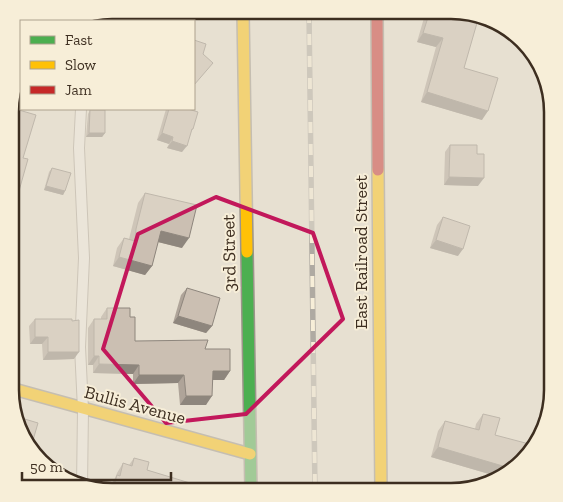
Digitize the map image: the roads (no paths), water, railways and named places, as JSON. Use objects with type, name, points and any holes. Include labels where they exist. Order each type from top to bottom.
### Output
[{"type":"street","name":"3rd Street","points":[[243,19],[251,483]]},
{"type":"street","name":"East Railroad Street","points":[[376,19],[381,483]]},
{"type":"street","name":"Bullis Avenue","points":[[19,391],[250,454]]},
{"type":"lane","points":[[81,110],[79,148],[84,258],[80,347],[83,409],[82,478]]},
{"type":"railway","points":[[309,19],[315,483]]}]
